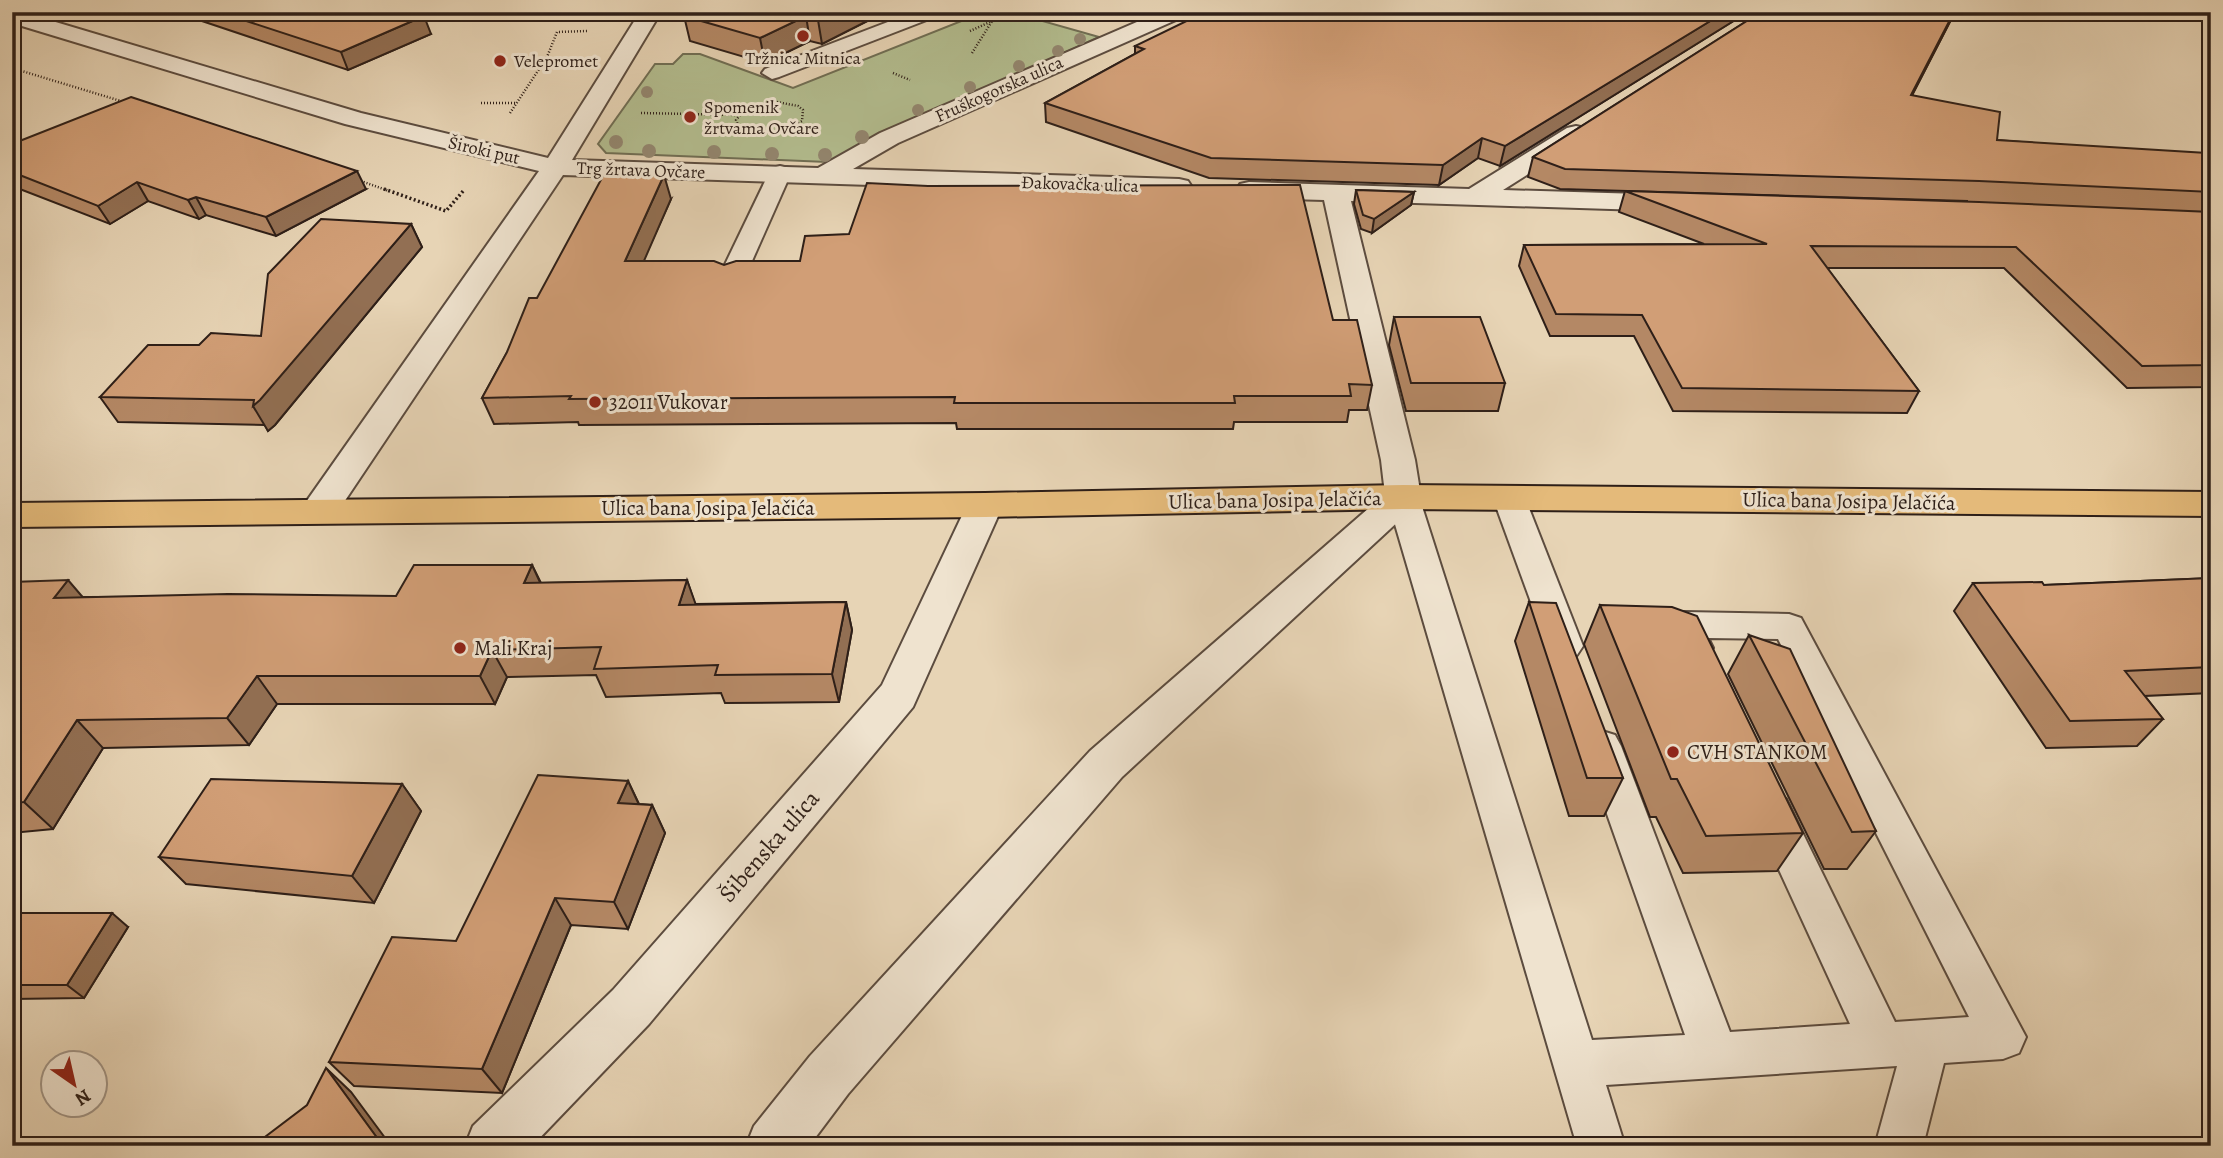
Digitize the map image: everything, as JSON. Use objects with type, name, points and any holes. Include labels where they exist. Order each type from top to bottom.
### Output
[{"type":"main road","name":"Ulica bana Josipa Jelačića","points":[[12,515],[985,505],[1403,497],[2211,504]]},
{"type":"street","name":"Trg žrtava Ovčare","points":[[555,167],[652,12]]},
{"type":"street","name":"Fruškogorska ulica","points":[[824,175],[889,138],[1178,12]]},
{"type":"street","name":"Široki put","points":[[12,16],[354,119],[555,167],[319,511]]},
{"type":"street","points":[[1474,197],[1600,118]]},
{"type":"street","name":"Trg žrtava Ovčare","points":[[555,167],[824,175]]},
{"type":"street","name":"Đakovačka ulica","points":[[824,175],[1198,188]]},
{"type":"street","points":[[1225,189],[1694,204]]},
{"type":"street","points":[[1336,193],[1398,460],[1403,497]]},
{"type":"street","name":"Ulica bana Josipa Jelačića","points":[[774,1146],[829,1074],[1106,764],[1403,497]]},
{"type":"street","name":"Šibenska ulica","points":[[493,1146],[631,1007],[898,695],[985,505]]},
{"type":"lane","points":[[772,73],[931,12]]},
{"type":"lane","points":[[731,279],[780,173]]},
{"type":"lane","points":[[1403,497],[1601,1146]]},
{"type":"lane","points":[[1509,498],[1577,679]]},
{"type":"lane","points":[[1577,1064],[2003,1037],[1789,627],[1684,625],[1707,674]]},
{"type":"lane","points":[[1591,718],[1716,1056]]},
{"type":"lane","points":[[1754,773],[1904,1044],[1899,1146]]},
{"type":"path","points":[[972,53],[994,18],[980,12]]},
{"type":"path","points":[[355,178],[446,211],[460,194],[547,57],[557,32],[591,31]]},
{"type":"path","points":[[12,68],[128,103]]},
{"type":"path","points":[[590,111],[738,115],[753,106],[777,102],[798,106],[805,115],[794,126],[779,131],[761,132],[743,128],[736,120],[738,115]]},
{"type":"green space","points":[[984,12],[1011,12],[1099,37],[827,162],[606,153],[598,144],[655,64],[673,64],[683,54],[700,54],[793,88]]},
{"type":"building","points":[[219,12],[409,12],[424,16],[341,52]]},
{"type":"building","points":[[686,12],[832,12],[818,20],[806,16],[760,38],[684,16]]},
{"type":"building","points":[[1205,12],[1725,12],[1505,146],[1482,138],[1443,165],[1211,158],[1045,103],[1144,49],[1135,46]]},
{"type":"building","points":[[1761,12],[1954,12],[1911,95],[2000,112],[1997,140],[2207,153],[2211,157],[2211,192],[1979,181],[1565,169],[1533,157]]},
{"type":"building","points":[[131,97],[357,171],[266,217],[196,197],[188,200],[137,182],[98,206],[12,172],[12,144]]},
{"type":"building","points":[[664,175],[625,261],[714,261],[724,265],[736,261],[800,261],[805,236],[849,234],[867,183],[928,186],[1300,185],[1333,320],[1357,320],[1372,385],[1349,384],[1351,396],[1234,396],[1235,403],[954,403],[955,397],[482,398],[507,352],[529,298],[537,298],[603,176]]},
{"type":"building","points":[[1356,190],[1414,192],[1374,219],[1363,215]]},
{"type":"building","points":[[1625,191],[2211,212],[2211,365],[2142,366],[2016,247],[1811,246],[1919,391],[1682,388],[1642,315],[1556,314],[1524,245],[1767,244]]},
{"type":"building","points":[[321,219],[411,224],[253,406],[254,400],[100,397],[148,345],[199,345],[211,333],[261,336],[268,274]]},
{"type":"building","points":[[1394,317],[1480,317],[1505,383],[1411,383]]},
{"type":"building","points":[[414,565],[532,565],[524,583],[687,580],[679,605],[846,602],[832,674],[715,675],[718,665],[594,669],[601,647],[492,650],[480,676],[257,676],[227,718],[77,720],[24,802],[12,803],[12,582],[68,580],[54,598],[228,594],[396,596]]},
{"type":"building","points":[[2211,578],[2211,667],[2125,671],[2163,719],[2070,721],[1973,583],[2042,582],[2044,585]]},
{"type":"building","points":[[1529,602],[1556,603],[1623,778],[1587,778]]},
{"type":"building","points":[[1600,605],[1672,607],[1697,616],[1803,833],[1706,836],[1677,779],[1671,779]]},
{"type":"building","points":[[1749,635],[1790,649],[1876,831],[1852,832]]},
{"type":"building","points":[[538,775],[628,781],[618,803],[652,805],[614,902],[555,898],[482,1069],[329,1062],[392,937],[456,941]]},
{"type":"building","points":[[211,779],[402,784],[352,876],[159,857]]},
{"type":"building","points":[[12,913],[112,913],[67,985],[12,985]]},
{"type":"building","points":[[326,1068],[383,1146],[253,1146],[307,1105]]},
{"type":"place","name":"Tržnica Mitnica","points":[[803,36]]},
{"type":"place","name":"Velepromet","points":[[500,61]]},
{"type":"place","name":"Spomenik žrtvama Ovčare","points":[[690,117]]},
{"type":"place","name":"32011 Vukovar","points":[[595,402]]},
{"type":"place","name":"Mali Kraj","points":[[460,648]]},
{"type":"place","name":"CVH STANKOM","points":[[1673,752]]}]
